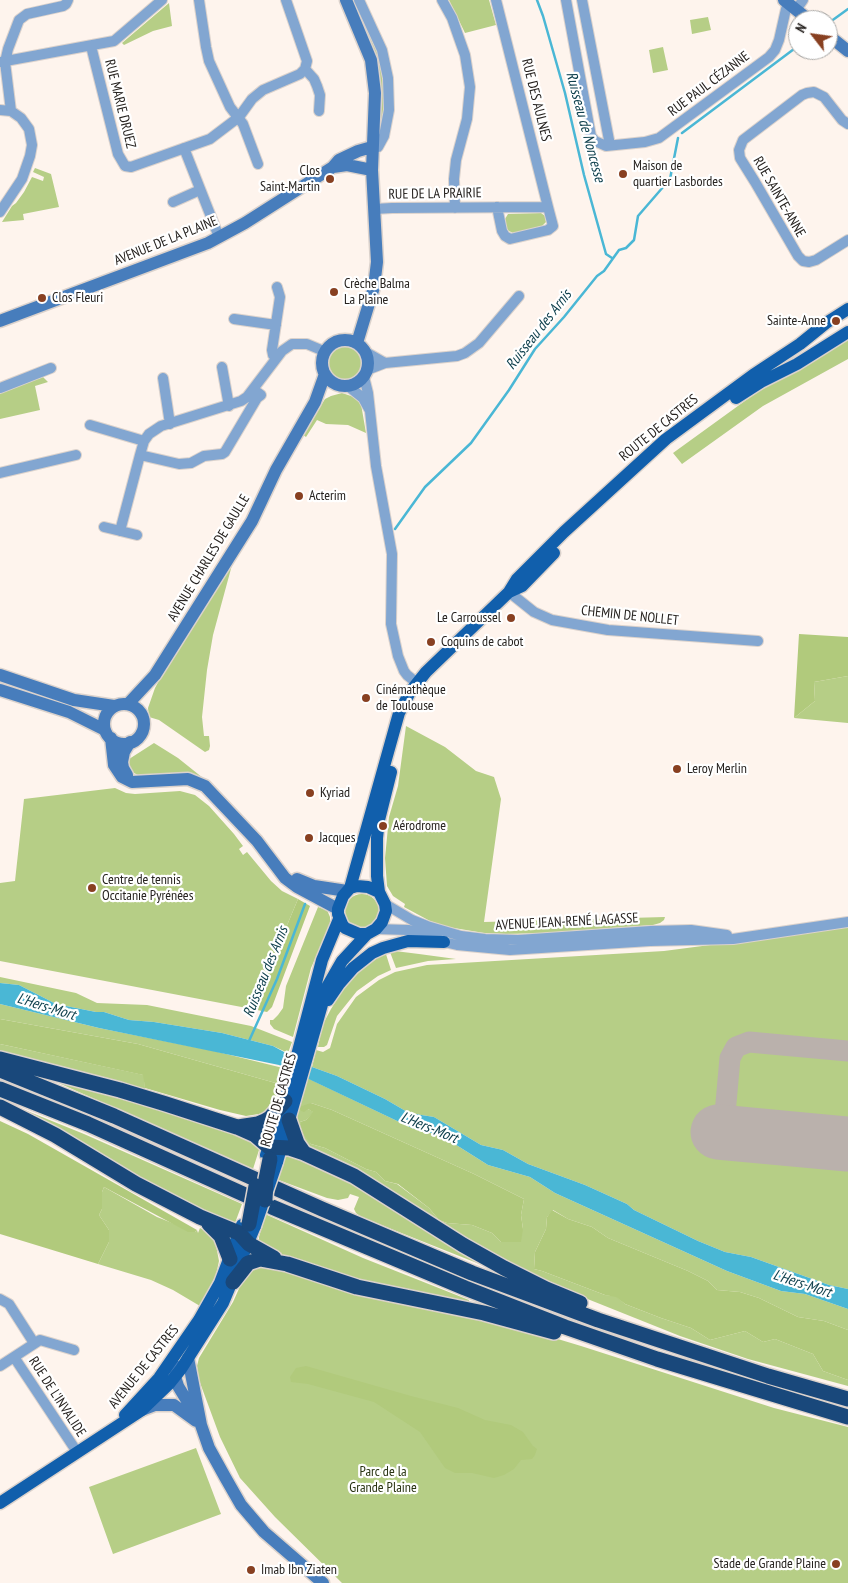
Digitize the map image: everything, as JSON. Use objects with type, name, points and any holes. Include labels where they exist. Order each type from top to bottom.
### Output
[{"type":"highway","points":[[0,1060],[120,1090],[237,1127],[255,1135],[273,1155]]},
{"type":"highway","points":[[0,1070],[114,1116],[387,1238],[472,1273],[608,1323],[768,1376],[848,1399]]},
{"type":"highway","points":[[0,1089],[88,1124],[272,1207],[418,1269],[565,1327],[657,1359],[848,1417]]},
{"type":"highway","points":[[237,1127],[265,1121],[289,1103]]},
{"type":"highway","points":[[0,1107],[55,1135],[136,1184],[200,1217],[247,1230],[287,1264]]},
{"type":"highway","points":[[289,1120],[295,1138],[304,1153]]},
{"type":"highway","points":[[273,1155],[304,1153],[354,1176],[463,1245],[521,1277],[601,1311],[608,1323]]},
{"type":"highway","points":[[264,1200],[266,1178],[273,1155]]},
{"type":"highway","points":[[247,1230],[256,1186]]},
{"type":"highway","points":[[200,1217],[220,1236],[229,1271],[244,1266],[253,1260],[260,1259],[287,1264],[357,1287],[493,1316],[576,1340],[657,1359]]},
{"type":"main road","name":"ROUTE DE CASTRES","points":[[348,889],[395,726],[404,704],[417,682],[509,592],[517,578],[532,563],[666,439],[746,380],[848,309]]},
{"type":"main road","name":"ROUTE DE CASTRES","points":[[509,592],[522,586],[630,481],[676,441],[754,386],[797,364],[848,332]]},
{"type":"main road","name":"ROUTE DE CASTRES","points":[[387,902],[377,876],[377,838],[379,820],[392,767],[395,726]]},
{"type":"main road","points":[[357,886],[368,887],[387,902],[382,922],[372,931],[354,932],[346,928],[338,914],[348,889],[357,886]]},
{"type":"main road","name":"ROUTE DE CASTRES","points":[[273,1155],[308,1036],[322,960],[338,914]]},
{"type":"main road","name":"ROUTE DE CASTRES","points":[[308,1036],[319,1014],[326,987],[332,977],[342,961],[372,931]]},
{"type":"main road","points":[[319,1014],[346,975],[372,953],[408,941],[444,942]]},
{"type":"main road","name":"ROUTE DE CASTRES","points":[[256,1186],[289,1120],[289,1103]]},
{"type":"main road","points":[[229,1271],[247,1230],[264,1200]]},
{"type":"main road","points":[[229,1271],[247,1230]]},
{"type":"main road","name":"AVENUE DE CASTRES","points":[[114,1428],[159,1378],[186,1341],[229,1271]]},
{"type":"main road","name":"AVENUE DE CASTRES","points":[[0,1503],[142,1410],[175,1377],[215,1317],[229,1271]]},
{"type":"street","points":[[0,212],[9,202],[22,180],[32,151],[29,129],[21,118],[5,111],[3,62],[19,20],[27,14],[48,5],[63,6],[68,0]]},
{"type":"street","points":[[3,62],[114,41],[162,0]]},
{"type":"street","points":[[198,0],[210,62],[230,107],[239,117],[258,164]]},
{"type":"street","points":[[286,0],[307,61],[305,69],[314,78],[320,94],[319,111]]},
{"type":"street","points":[[346,0],[366,46],[374,74],[375,93],[372,170],[377,249],[376,277],[372,296],[356,345]]},
{"type":"street","points":[[359,0],[377,38],[387,71],[389,110],[384,136],[378,147],[372,147]]},
{"type":"street","points":[[442,0],[452,18],[465,55],[470,87],[468,111],[456,160],[454,178],[455,208]]},
{"type":"street","name":"RUE DES AULNES","points":[[496,0],[548,207]]},
{"type":"street","points":[[566,0],[591,136],[600,144],[610,146],[582,0]]},
{"type":"street","name":"RUE PAUL CÉZANNE","points":[[610,146],[645,142],[659,138],[769,57],[775,50],[779,40],[786,9],[793,4]]},
{"type":"street","points":[[838,43],[848,51]]},
{"type":"street","name":"RUE MARIE DRUEZ","points":[[91,46],[118,154],[124,166],[131,166],[210,139],[239,117],[252,99],[263,90],[300,74],[305,69]]},
{"type":"street","name":"RUE SAINTE-ANNE","points":[[848,124],[842,120],[824,96],[814,92],[807,93],[743,140],[739,150],[740,158],[798,256],[803,261],[816,260],[848,240]]},
{"type":"street","name":"AVENUE DE LA PLAINE","points":[[0,321],[191,250],[219,237],[333,167],[339,160],[372,147]]},
{"type":"street","points":[[184,148],[219,237]]},
{"type":"street","points":[[333,167],[347,165],[372,170]]},
{"type":"street","points":[[174,202],[200,190]]},
{"type":"street","name":"RUE DE LA PRAIRIE","points":[[374,209],[497,207],[548,207],[553,224],[550,229],[513,239],[507,238],[503,234],[497,207]]},
{"type":"street","points":[[276,358],[272,350],[280,297],[277,286]]},
{"type":"street","points":[[342,385],[356,384],[365,373],[385,363],[457,356],[465,353],[480,343],[519,296]]},
{"type":"street","points":[[234,319],[276,325]]},
{"type":"street","points":[[120,531],[144,441],[155,430],[241,401],[287,347],[299,343],[307,344],[326,352]]},
{"type":"street","points":[[370,411],[363,398],[330,380],[325,374],[322,362],[326,352],[334,343],[356,345],[385,363]]},
{"type":"street","points":[[356,345],[368,362],[365,373],[376,466],[392,554],[391,624],[404,671],[406,675],[417,682]]},
{"type":"street","points":[[222,367],[229,406]]},
{"type":"street","points":[[0,388],[52,368]]},
{"type":"street","name":"AVENUE CHARLES DE GAULLE","points":[[128,704],[145,691],[252,521],[280,462],[314,402],[325,374]]},
{"type":"street","points":[[163,378],[170,424]]},
{"type":"street","name":"AVENUE CHARLES DE GAULLE","points":[[314,402],[342,385]]},
{"type":"street","points":[[140,455],[179,464],[191,463],[204,456],[222,454],[257,398],[261,395],[253,389]]},
{"type":"street","points":[[90,425],[144,441]]},
{"type":"street","points":[[0,473],[76,456]]},
{"type":"street","points":[[104,526],[137,535]]},
{"type":"street","name":"CHEMIN DE NOLLET","points":[[509,592],[534,612],[552,620],[608,630],[758,640]]},
{"type":"street","points":[[0,676],[74,700],[114,706],[128,704],[133,706],[141,714],[144,723],[139,736],[130,742],[124,752],[122,768],[128,776],[141,782]]},
{"type":"street","points":[[0,690],[69,712],[120,743],[130,742]]},
{"type":"street","name":"AVENUE CHARLES DE GAULLE","points":[[141,714],[145,691]]},
{"type":"street","points":[[114,706],[105,717],[114,765],[118,774],[132,782],[180,778],[196,782],[212,792],[258,843],[291,875],[300,881],[314,886],[348,889]]},
{"type":"street","points":[[258,843],[277,869],[291,883],[338,914]]},
{"type":"street","name":"AVENUE JEAN-RENÉ LAGASSE","points":[[387,902],[412,920],[441,931],[472,938],[502,940],[651,931],[723,940],[848,922]]},
{"type":"street","name":"AVENUE JEAN-RENÉ LAGASSE","points":[[372,931],[408,930],[426,934],[444,942],[480,948],[510,950],[650,940],[691,935]]},
{"type":"street","points":[[0,1300],[8,1304],[34,1343]]},
{"type":"street","points":[[0,1366],[34,1343],[44,1340],[74,1350]]},
{"type":"street","points":[[186,1341],[175,1377],[178,1386],[201,1425]]},
{"type":"street","name":"RUE DE L'INVALIDE","points":[[14,1357],[77,1452]]},
{"type":"street","points":[[188,1358],[201,1425],[209,1448],[241,1505],[264,1532],[320,1582]]},
{"type":"street","points":[[159,1378],[175,1377],[181,1380],[194,1394]]},
{"type":"street","points":[[142,1410],[155,1405],[174,1405],[201,1425]]},
{"type":"green space","points":[[350,0],[354,0],[377,46],[385,78],[385,121],[379,137],[380,93]]},
{"type":"green space","points":[[449,0],[489,0],[496,25],[465,33]]},
{"type":"green space","points":[[169,3],[172,26],[153,31],[124,45],[122,43]]},
{"type":"green space","points":[[708,17],[711,30],[692,34],[690,20]]},
{"type":"green space","points":[[663,47],[668,70],[653,73],[649,50]]},
{"type":"green space","points":[[35,168],[51,174],[59,207],[23,214],[24,220],[2,222],[24,192],[32,177],[43,181],[44,177],[33,172]]},
{"type":"green space","points":[[541,213],[545,216],[546,222],[542,226],[513,233],[507,230],[505,219],[508,214]]},
{"type":"green space","points":[[848,340],[848,359],[763,406],[682,464],[673,453],[760,390],[799,370]]},
{"type":"green space","points":[[345,345],[352,346],[358,350],[362,356],[362,370],[358,376],[352,380],[345,381],[338,380],[332,376],[328,370],[327,363],[328,356],[332,350],[338,346]]},
{"type":"green space","points":[[43,377],[48,382],[35,386],[40,410],[0,419],[0,394]]},
{"type":"green space","points":[[342,393],[354,397],[361,404],[366,433],[348,425],[326,424],[317,420],[306,437],[303,435],[325,399]]},
{"type":"green space","points":[[232,565],[213,635],[207,670],[202,717],[204,736],[209,736],[210,746],[209,750],[205,752],[159,720],[149,717],[148,708],[162,675]]},
{"type":"green space","points":[[799,634],[848,637],[848,676],[814,682],[815,701],[794,718]]},
{"type":"green space","points":[[848,676],[848,723],[794,718],[815,701],[814,682]]},
{"type":"green space","points":[[406,726],[445,747],[476,771],[494,777],[501,799],[484,922],[665,917],[664,920],[653,925],[543,933],[484,933],[448,927],[430,921],[404,907],[405,904],[393,896],[387,886],[385,858],[389,817],[398,786]]},
{"type":"green space","points":[[154,743],[178,758],[208,782],[196,775],[187,773],[142,777],[130,771],[126,761]]},
{"type":"green space","points":[[115,788],[126,793],[135,794],[180,791],[195,795],[209,806],[234,834],[243,846],[239,849],[243,855],[247,852],[271,881],[282,891],[298,899],[252,1009],[0,961],[0,883],[15,881],[24,799]]},
{"type":"green space","points":[[362,894],[369,895],[374,899],[378,904],[378,918],[374,923],[369,927],[362,928],[355,927],[350,923],[346,918],[345,911],[346,904],[350,899],[355,895]]},
{"type":"green space","points":[[298,899],[310,906],[272,1007],[267,1012],[252,1009]]},
{"type":"green space","points":[[318,907],[327,910],[330,917],[330,925],[311,968],[293,1037],[274,1029],[270,1024],[270,1020],[273,1020],[283,1008],[286,986]]},
{"type":"green space","points":[[848,927],[848,1046],[751,1037],[735,1040],[728,1047],[724,1056],[715,1148],[848,1161],[848,1289],[829,1285],[751,1257],[725,1252],[698,1241],[634,1210],[627,1204],[585,1185],[528,1164],[503,1150],[481,1145],[434,1117],[409,1113],[337,1076],[312,1067],[316,1050],[323,1052],[330,1048],[337,1024],[356,997],[379,980],[395,972],[427,965],[664,951]]},
{"type":"green space","points":[[385,951],[391,970],[378,976],[357,991],[337,1016],[327,1045],[318,1047],[322,1026],[354,972]]},
{"type":"green space","points":[[395,951],[456,959],[428,961],[396,968],[390,952]]},
{"type":"green space","points":[[0,977],[76,993],[97,1003],[147,1005],[251,1026],[292,1042],[288,1053],[273,1046],[222,1033],[129,1020],[104,1012],[56,1004],[19,985],[0,983]]},
{"type":"green space","points":[[0,1004],[99,1028],[214,1051],[283,1068],[279,1084],[138,1044],[0,1019]]},
{"type":"green space","points":[[0,1019],[138,1044],[279,1084],[276,1097],[265,1113],[246,1116],[220,1110],[145,1088],[143,1075],[0,1044]]},
{"type":"green space","points":[[0,1044],[144,1075],[145,1088],[144,1090],[0,1054]]},
{"type":"green space","points":[[747,1048],[848,1057],[848,1126],[747,1116],[736,1109],[733,1100],[736,1055],[741,1050]]},
{"type":"green space","points":[[55,1078],[100,1090],[248,1137],[258,1146],[259,1150],[253,1169],[54,1081]]},
{"type":"green space","points":[[307,1078],[412,1128],[442,1136],[488,1165],[530,1177],[555,1193],[727,1271],[781,1291],[805,1294],[848,1309],[848,1330],[824,1321],[798,1317],[759,1298],[740,1292],[717,1290],[708,1281],[688,1271],[608,1238],[592,1227],[568,1219],[553,1210],[547,1217],[546,1229],[535,1252],[534,1269],[605,1295],[616,1296],[625,1304],[691,1328],[710,1340],[745,1331],[763,1342],[775,1339],[813,1354],[823,1371],[848,1380],[848,1386],[748,1359],[680,1336],[530,1276],[302,1143],[296,1119]],"holes":[[[311,1103],[332,1110],[474,1174],[524,1199],[521,1215],[523,1229],[501,1242],[492,1233],[472,1225],[447,1223],[439,1220],[429,1208],[397,1184],[385,1181],[376,1172],[366,1169],[325,1148],[311,1144],[300,1122],[306,1120],[314,1112],[308,1109]]]},
{"type":"green space","points":[[0,1100],[84,1134],[242,1204],[235,1223],[233,1225],[222,1223],[0,1102]]},
{"type":"green space","points":[[311,1103],[332,1110],[474,1174],[524,1199],[521,1215],[523,1229],[521,1242],[501,1242],[492,1233],[472,1225],[447,1223],[439,1220],[429,1208],[398,1184],[385,1181],[376,1172],[366,1169],[325,1148],[311,1144],[302,1132],[300,1122],[306,1120],[313,1112],[308,1109],[304,1112],[301,1111],[299,1107]]},
{"type":"green space","points":[[0,1121],[28,1134],[197,1230],[195,1232],[188,1232],[104,1187],[102,1192],[102,1209],[99,1215],[109,1230],[109,1242],[98,1264],[0,1234]]},
{"type":"green space","points":[[289,1156],[346,1180],[483,1264],[361,1217],[354,1209],[359,1197],[350,1194],[348,1198],[338,1200],[327,1198],[276,1179],[284,1158]]},
{"type":"green space","points":[[104,1187],[157,1217],[195,1232],[197,1230],[198,1233],[200,1228],[215,1240],[219,1261],[216,1275],[200,1306],[151,1280],[98,1264],[109,1242],[109,1230],[99,1215],[102,1209],[102,1192]]},
{"type":"green space","points":[[552,1210],[568,1219],[592,1227],[608,1238],[688,1271],[708,1281],[717,1290],[740,1292],[759,1298],[798,1317],[824,1321],[848,1330],[848,1380],[823,1371],[813,1354],[775,1339],[763,1342],[745,1331],[710,1340],[691,1328],[625,1304],[616,1297],[605,1295],[534,1269],[535,1252],[546,1229],[547,1217]]},
{"type":"green space","points":[[265,1214],[363,1258],[469,1300],[469,1303],[363,1285],[267,1250],[259,1241]]},
{"type":"green space","name":"Parc de la Grande Plaine","points":[[259,1265],[498,1321],[774,1408],[848,1427],[848,1583],[342,1583],[275,1517],[240,1478],[220,1437],[199,1380],[197,1366],[199,1358],[233,1302],[246,1273]]},
{"type":"green space","points":[[306,1366],[458,1408],[485,1420],[511,1425],[523,1432],[537,1449],[535,1455],[532,1459],[521,1460],[514,1469],[494,1478],[472,1473],[455,1473],[445,1468],[420,1432],[374,1402],[308,1384],[291,1382],[290,1377],[296,1368]]},
{"type":"green space","points":[[196,1448],[221,1514],[113,1554],[89,1487]]},
{"type":"water","name":"L'Hers-Mort","points":[[0,983],[19,985],[56,1004],[104,1012],[129,1020],[222,1033],[273,1046],[312,1067],[337,1076],[385,1099],[409,1113],[434,1117],[481,1145],[503,1150],[528,1164],[585,1185],[627,1204],[634,1210],[698,1241],[725,1252],[751,1257],[829,1285],[848,1289],[848,1309],[805,1294],[781,1291],[727,1271],[555,1193],[530,1177],[488,1165],[442,1136],[412,1128],[279,1065],[99,1028],[0,1004]]},
{"type":"waterway","name":"Ruisseau de Noncesse","points":[[537,0],[565,93],[584,175],[606,254],[612,258]]},
{"type":"waterway","name":"Ruisseau des Arnis","points":[[838,16],[848,9]]},
{"type":"waterway","name":"Ruisseau des Arnis","points":[[682,133],[788,54]]},
{"type":"waterway","name":"Ruisseau des Arnis","points":[[395,529],[425,487],[471,443],[509,390],[535,349],[597,276],[604,271],[619,250],[626,248],[634,240],[638,216],[670,179],[678,138]]},
{"type":"waterway","name":"Ruisseau des Arnis","points":[[249,1041],[277,979],[305,904]]},
{"type":"taxiway","points":[[742,1134],[729,1126],[725,1114],[730,1058],[736,1047],[749,1042],[848,1051]]},
{"type":"runway","points":[[718,1132],[848,1144]]},
{"type":"place","name":"Maison de quartier Lasbordes","points":[[623,174]]},
{"type":"place","name":"Clos Saint-Martin","points":[[330,179]]},
{"type":"place","name":"Crèche Balma La Plaine","points":[[334,292]]},
{"type":"place","name":"Clos Fleuri","points":[[42,298]]},
{"type":"place","name":"Sainte-Anne","points":[[836,321]]},
{"type":"place","name":"Acterim","points":[[299,496]]},
{"type":"place","name":"Le Carroussel","points":[[511,618]]},
{"type":"place","name":"Coquins de cabot","points":[[431,642]]},
{"type":"place","name":"Cinémathèque de Toulouse","points":[[366,698]]},
{"type":"place","name":"Leroy Merlin","points":[[677,769]]},
{"type":"place","name":"Kyriad","points":[[310,793]]},
{"type":"place","name":"Aérodrome","points":[[383,826]]},
{"type":"place","name":"Jacques","points":[[309,838]]},
{"type":"place","name":"Centre de tennis Occitanie Pyrénées","points":[[92,888]]},
{"type":"place","name":"Stade de Grande Plaine","points":[[836,1564]]},
{"type":"place","name":"Imab Ibn Ziaten","points":[[251,1570]]}]
